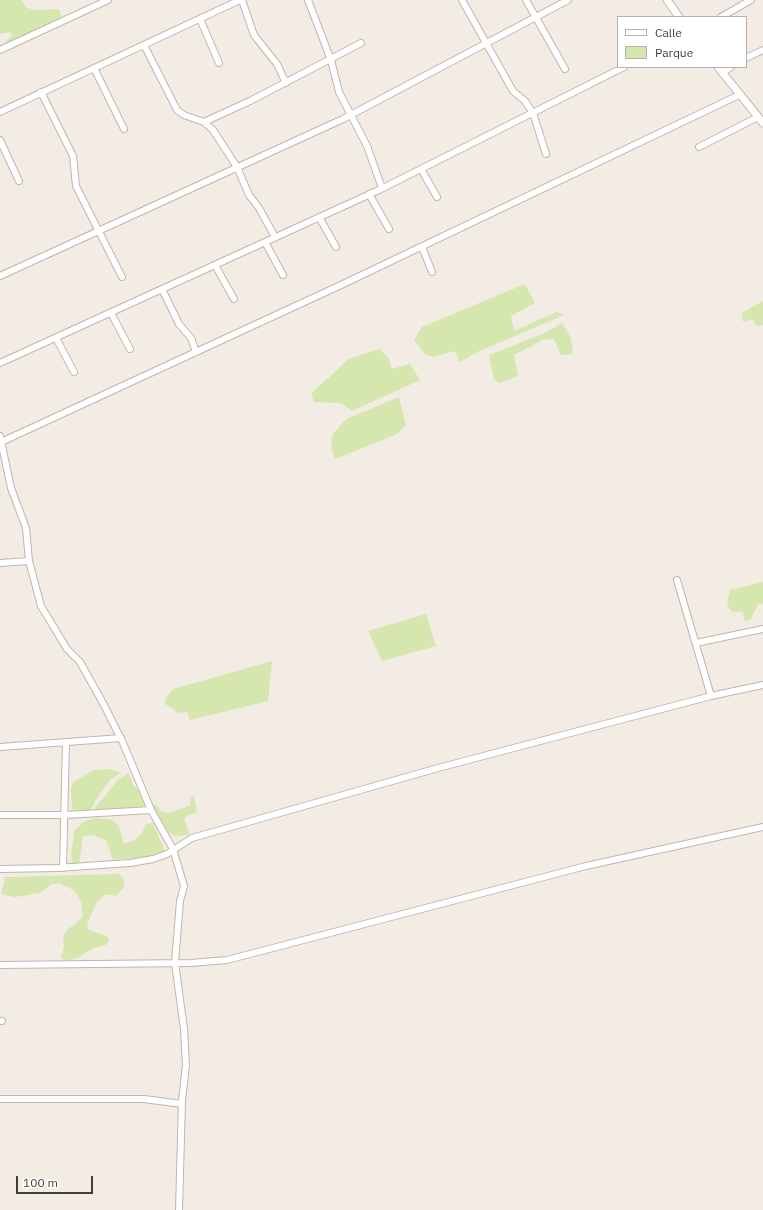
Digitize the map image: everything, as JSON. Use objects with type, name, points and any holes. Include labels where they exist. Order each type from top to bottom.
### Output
[{"type":"street","points":[[0,50],[108,0]]},
{"type":"street","points":[[0,112],[241,0],[254,35],[277,64],[286,83]]},
{"type":"street","points":[[308,0],[331,60],[339,92],[367,146],[382,188]]},
{"type":"street","points":[[462,0],[513,91],[525,101],[533,113],[546,154]]},
{"type":"street","points":[[526,0],[566,69]]},
{"type":"street","points":[[0,276],[351,115],[568,0]]},
{"type":"street","points":[[667,0],[678,16]]},
{"type":"street","points":[[723,16],[751,0]]},
{"type":"street","points":[[200,19],[219,63]]},
{"type":"street","points":[[204,122],[286,83],[361,43]]},
{"type":"street","points":[[144,45],[177,110],[184,115],[204,122],[213,130],[236,167],[249,195],[259,208],[275,237]]},
{"type":"street","points":[[747,58],[763,50]]},
{"type":"street","points":[[94,68],[124,129]]},
{"type":"street","points":[[0,363],[382,188],[622,68]]},
{"type":"street","points":[[720,70],[739,95],[761,116],[763,123]]},
{"type":"street","points":[[41,92],[73,156],[76,186],[100,230],[122,277]]},
{"type":"street","points":[[179,1210],[182,1104],[186,1065],[184,1029],[175,963],[180,901],[184,886],[173,849],[151,810],[121,738],[80,662],[67,649],[44,612],[29,561],[26,528],[11,488],[1,444],[422,247],[739,95]]},
{"type":"street","points":[[698,147],[761,116]]},
{"type":"street","points":[[0,140],[19,181]]},
{"type":"street","points":[[421,169],[437,197]]},
{"type":"street","points":[[369,194],[389,229]]},
{"type":"street","points":[[319,217],[336,247]]},
{"type":"street","points":[[265,242],[283,275]]},
{"type":"street","points":[[422,247],[432,272]]},
{"type":"street","points":[[215,265],[234,299]]},
{"type":"street","points":[[162,289],[179,324],[191,338],[196,352]]},
{"type":"street","points":[[111,313],[130,349]]},
{"type":"street","points":[[56,338],[74,372]]},
{"type":"street","points":[[0,563],[29,561]]},
{"type":"street","points":[[677,580],[711,696]]},
{"type":"street","points":[[696,643],[763,629]]},
{"type":"street","points":[[0,869],[63,868],[130,863],[152,859],[198,836],[438,768],[711,696],[763,685]]},
{"type":"street","points":[[0,747],[121,738]]},
{"type":"street","points":[[63,868],[66,742]]},
{"type":"street","points":[[0,815],[65,815],[151,810]]},
{"type":"street","points":[[0,965],[175,963],[227,960],[586,866],[763,827]]},
{"type":"street","points":[[0,1099],[144,1099],[182,1104]]},
{"type":"green space","points":[[0,0],[21,0],[27,8],[36,10],[59,9],[61,16],[57,23],[4,44],[12,35],[10,32],[0,34]]},
{"type":"green space","points":[[525,284],[535,303],[511,316],[514,331],[556,312],[564,315],[477,352],[460,362],[455,351],[434,357],[426,355],[414,340],[422,327]]},
{"type":"green space","points":[[763,301],[763,325],[757,326],[752,319],[743,322],[742,313]]},
{"type":"green space","points":[[562,323],[571,338],[573,354],[561,355],[554,339],[543,340],[514,355],[518,376],[499,383],[494,380],[489,355],[547,332]]},
{"type":"green space","points":[[379,349],[388,357],[392,369],[410,364],[420,380],[352,411],[341,403],[314,402],[311,393],[348,359]]},
{"type":"green space","points":[[399,397],[406,425],[397,434],[335,459],[331,447],[333,434],[346,419]]},
{"type":"green space","points":[[763,582],[763,604],[759,603],[750,620],[744,621],[743,612],[734,612],[730,610],[727,604],[730,590]]},
{"type":"green space","points":[[426,614],[436,646],[382,661],[368,631]]},
{"type":"green space","points":[[272,661],[268,701],[190,720],[187,712],[179,713],[165,704],[165,699],[173,689]]},
{"type":"green space","points":[[107,769],[121,772],[109,781],[95,801],[91,810],[72,810],[71,789],[73,782],[94,770]]},
{"type":"green space","points":[[129,773],[133,785],[142,794],[146,805],[137,808],[94,809],[118,780]]},
{"type":"green space","points":[[194,796],[197,812],[186,816],[184,819],[189,832],[188,835],[175,836],[169,832],[163,823],[154,808],[154,803],[161,811],[169,813],[189,806],[191,802],[190,797]]},
{"type":"green space","points":[[96,818],[112,820],[116,823],[119,827],[124,844],[135,840],[141,834],[146,824],[153,823],[165,851],[145,857],[113,860],[107,842],[104,839],[91,835],[83,837],[79,864],[74,865],[72,863],[71,854],[75,830],[85,821]]},
{"type":"green space","points":[[120,874],[124,880],[124,887],[116,896],[105,894],[98,901],[87,925],[89,930],[107,936],[109,940],[106,945],[93,948],[69,961],[61,958],[64,947],[63,936],[83,915],[81,902],[75,891],[60,883],[52,884],[40,893],[15,897],[1,894],[5,877]]}]
